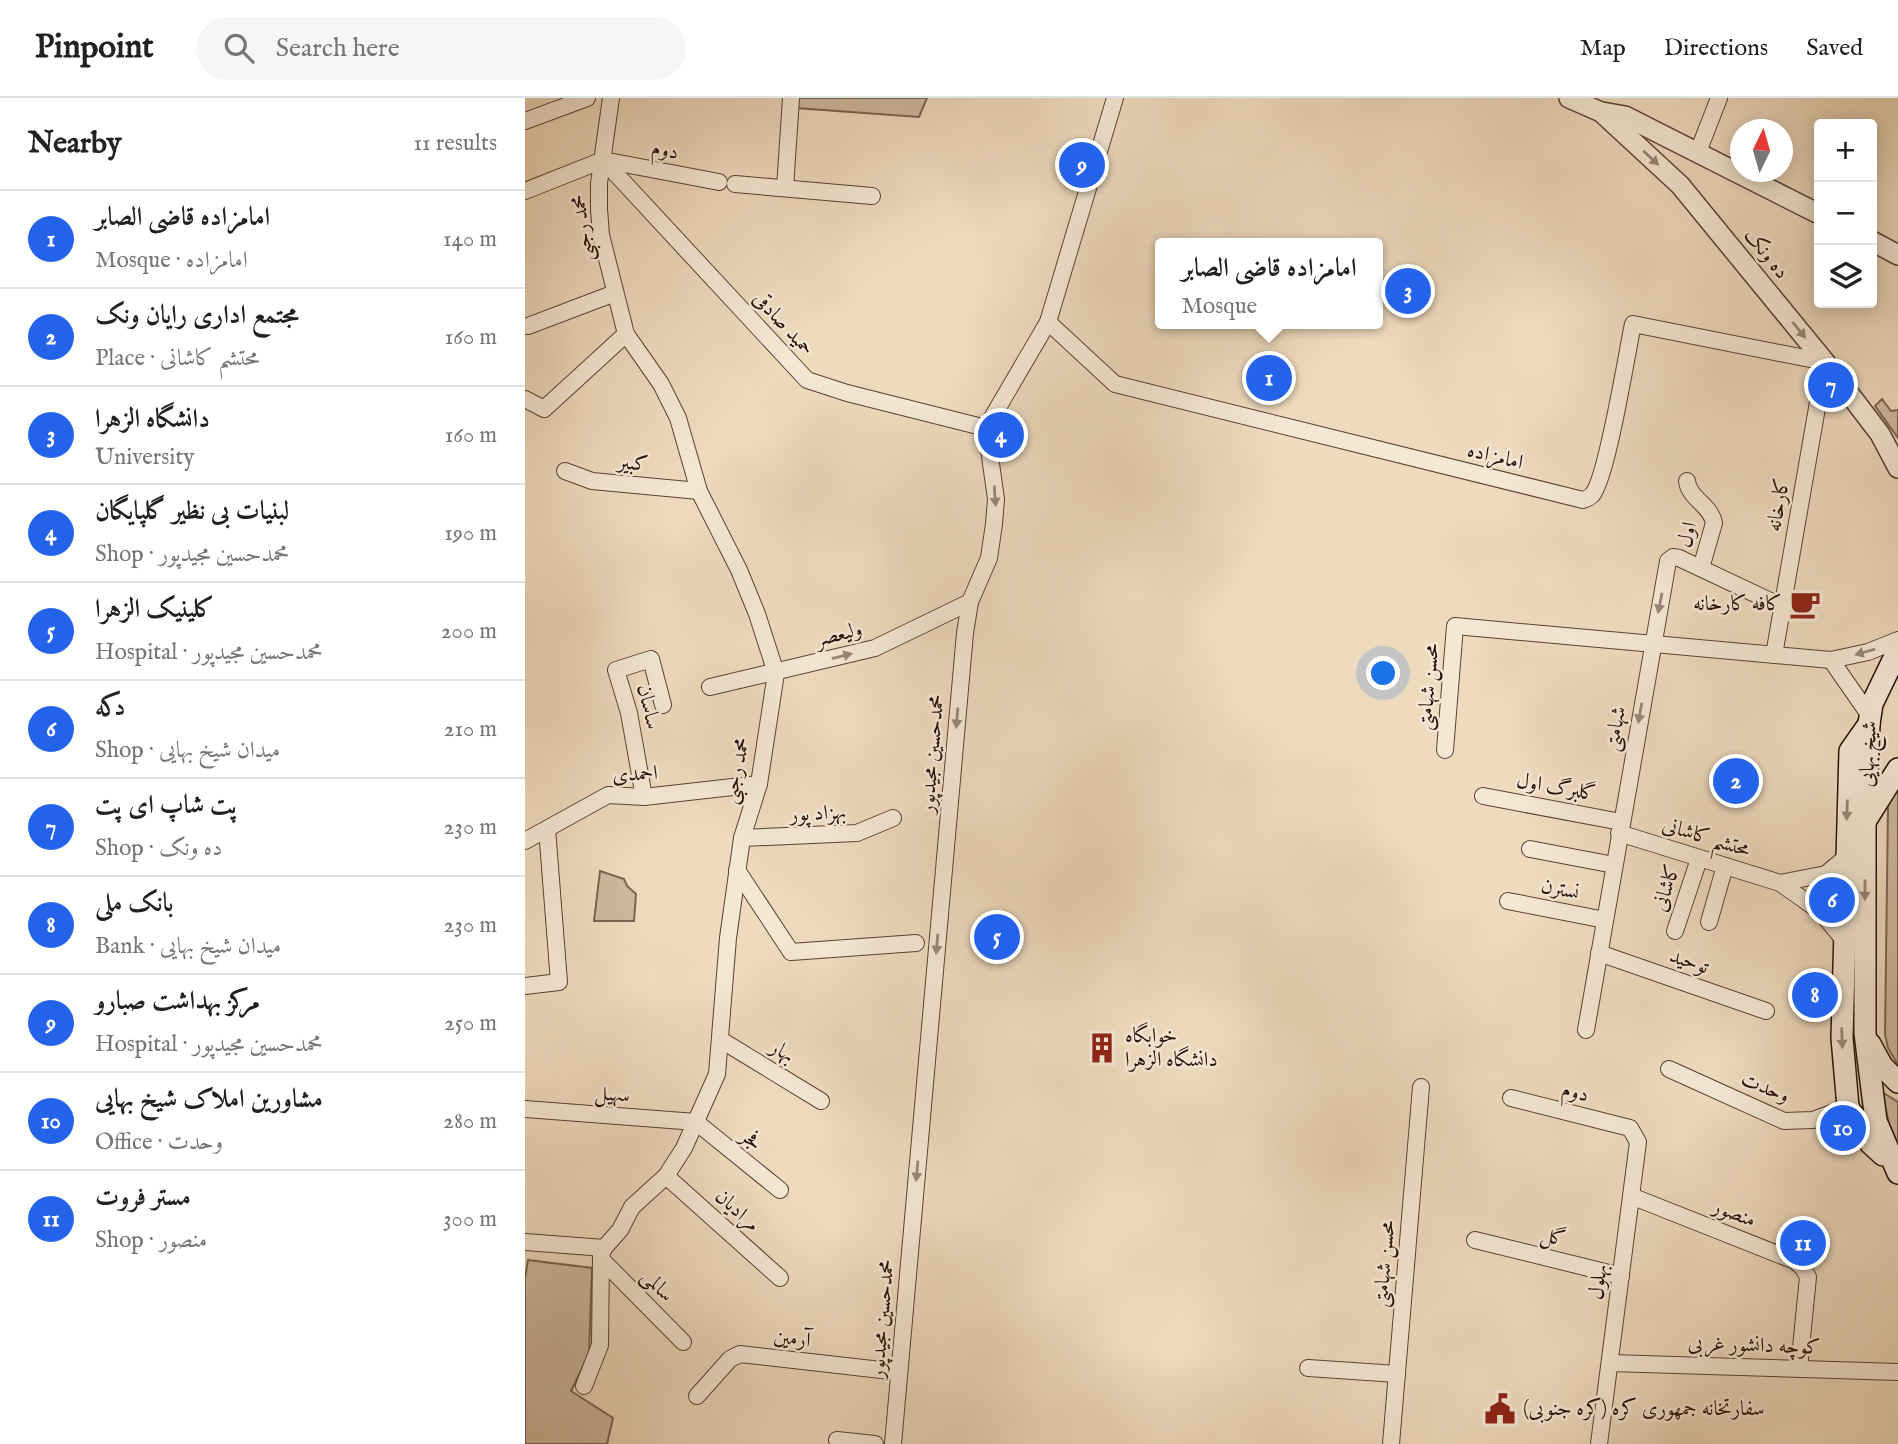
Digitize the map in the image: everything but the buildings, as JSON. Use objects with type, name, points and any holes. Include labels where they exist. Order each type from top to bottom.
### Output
[{"type":"main road","name":"شیخ بهایی","points":[[1865,1033],[1865,821],[1869,720],[1881,684],[1898,650]]},
{"type":"main road","points":[[1869,720],[1850,751],[1842,1038],[1848,1107],[1871,1144],[1896,1169]]},
{"type":"main road","points":[[1865,821],[1898,769]]},
{"type":"main road","points":[[1865,1033],[1882,1066],[1898,1082]]},
{"type":"main road","points":[[1865,1033],[1876,1121],[1896,1169]]},
{"type":"street","points":[[525,121],[587,98]]},
{"type":"street","name":"محمد رجبی","points":[[602,1254],[620,1230],[632,1207],[667,1176],[684,1148],[717,1074],[728,939],[737,870],[742,838],[759,784],[776,673],[739,570],[699,491],[678,418],[661,384],[626,334],[601,236],[599,183],[611,98]]},
{"type":"street","points":[[785,188],[790,98]]},
{"type":"street","points":[[986,428],[1048,322],[1115,98]]},
{"type":"street","name":"ده ونک","points":[[1569,98],[1603,105],[1680,185],[1825,362],[1880,435],[1898,468]]},
{"type":"street","points":[[1698,152],[1720,98]]},
{"type":"street","points":[[1603,105],[1814,211]]},
{"type":"street","points":[[525,191],[603,160]]},
{"type":"street","name":"دوم","points":[[603,160],[727,183],[872,196]]},
{"type":"street","name":"حمید صادقی","points":[[603,160],[807,380],[860,397],[986,428]]},
{"type":"street","points":[[1877,244],[1898,255]]},
{"type":"street","points":[[528,326],[615,293]]},
{"type":"street","name":"امامزاده","points":[[1048,322],[1115,384],[1583,500],[1592,496],[1597,487],[1607,452],[1633,324],[1825,362]]},
{"type":"street","points":[[525,399],[544,409],[626,334]]},
{"type":"street","name":"کارخانه","points":[[1775,655],[1825,362]]},
{"type":"street","name":"محمدحسین مجیدپور","points":[[893,1444],[965,633],[969,602],[989,558],[994,524],[996,499],[986,428]]},
{"type":"street","name":"کبیر","points":[[565,471],[592,481],[699,491]]},
{"type":"street","name":"اول","points":[[1687,481],[1690,492],[1714,517],[1701,568]]},
{"type":"street","name":"شهامتی","points":[[1586,1030],[1668,561],[1673,557],[1679,558],[1783,607]]},
{"type":"street","name":"ولیعصر","points":[[710,687],[875,648],[969,602]]},
{"type":"street","name":"محسن شهامتی","points":[[1445,750],[1455,626],[1652,645]]},
{"type":"street","points":[[1652,645],[1831,660],[1868,652],[1898,640]]},
{"type":"street","name":"ساسان","points":[[643,797],[629,713],[617,670],[651,659],[663,705]]},
{"type":"street","points":[[1831,660],[1869,720]]},
{"type":"street","name":"احمدی","points":[[525,841],[608,795],[643,797],[759,784]]},
{"type":"street","name":"گلبرگ اول","points":[[1483,796],[1621,828]]},
{"type":"street","name":"بهزاد پور","points":[[742,838],[857,833],[893,818]]},
{"type":"street","name":"محتشم کاشانی","points":[[1621,828],[1699,859],[1780,883]]},
{"type":"street","points":[[525,986],[559,982],[547,829]]},
{"type":"street","points":[[1530,849],[1614,865]]},
{"type":"street","points":[[1780,883],[1826,874],[1845,858]]},
{"type":"street","name":"کاشانی","points":[[1675,931],[1699,859]]},
{"type":"street","points":[[1709,922],[1725,866]]},
{"type":"street","points":[[737,870],[791,952],[916,943]]},
{"type":"street","points":[[1780,883],[1821,912],[1843,939]]},
{"type":"street","name":"نسترن","points":[[1508,901],[1605,920]]},
{"type":"street","name":"توحید","points":[[1599,953],[1766,1010]]},
{"type":"street","name":"بهار","points":[[721,1040],[821,1101]]},
{"type":"street","name":"وحدت","points":[[1669,1069],[1784,1121],[1813,1120],[1848,1107]]},
{"type":"street","name":"محسن شهامتی","points":[[1391,1444],[1421,1087]]},
{"type":"street","name":"دوم","points":[[1511,1098],[1630,1128]]},
{"type":"street","name":"سهیل","points":[[525,1109],[696,1122]]},
{"type":"street","name":"فجر","points":[[696,1122],[780,1190]]},
{"type":"street","name":"بهلول","points":[[1599,1444],[1638,1142],[1630,1128]]},
{"type":"street","name":"مرادیان","points":[[667,1176],[780,1278]]},
{"type":"street","name":"منصور","points":[[1631,1196],[1795,1261],[1803,1268],[1808,1277],[1799,1368]]},
{"type":"street","name":"گل","points":[[1475,1240],[1621,1276]]},
{"type":"street","points":[[525,1242],[602,1254],[600,1345],[584,1385]]},
{"type":"street","name":"سالمی","points":[[602,1254],[683,1342]]},
{"type":"street","name":"آرمین","points":[[697,1396],[730,1359],[740,1354],[899,1373]]},
{"type":"street","name":"کوچه دانشور غربی","points":[[1610,1363],[1898,1372]]},
{"type":"street","points":[[1308,1368],[1397,1374]]},
{"type":"street","points":[[837,1440],[875,1444]]},
{"type":"shaded area","points":[[797,98],[927,98],[919,117],[796,108]]},
{"type":"shaded area","points":[[1882,399],[1891,411],[1898,410],[1898,438],[1875,406]]},
{"type":"shaded area","points":[[1898,783],[1898,1065],[1888,1048],[1885,1035],[1888,806]]},
{"type":"shaded area","points":[[600,871],[624,879],[636,894],[634,921],[594,921]]},
{"type":"shaded area","points":[[1882,1092],[1898,1102],[1898,1144],[1889,1124]]},
{"type":"shaded area","points":[[528,1260],[592,1268],[589,1354],[571,1391],[613,1418],[607,1444],[525,1444],[525,1278]]},
{"type":"place","name":"مرکز بهداشت صبارو","points":[[1082,165]]},
{"type":"place","name":"دانشگاه الزهرا","points":[[1408,291]]},
{"type":"place","name":"امامزاده قاضی الصابر","points":[[1269,378]]},
{"type":"place","name":"پت شاپ ای پت","points":[[1831,385]]},
{"type":"place","name":"لبنیات بی نظیر گلپایگان","points":[[1001,435]]},
{"type":"place","name":"کافه کارخانه","points":[[1805,604]]},
{"type":"place","name":"مجتمع اداری رایان ونک","points":[[1736,781]]},
{"type":"place","name":"دکه","points":[[1832,900]]},
{"type":"place","name":"کلینیک الزهرا","points":[[997,937]]},
{"type":"place","name":"بانک ملی","points":[[1815,995]]},
{"type":"place","name":"خوابگاه دانشگاه الزهرا","points":[[1102,1048]]},
{"type":"place","name":"مشاورین املاک شیخ بهایی","points":[[1843,1128]]},
{"type":"place","name":"مستر فروت","points":[[1803,1243]]},
{"type":"place","name":"سفارتخانه جمهوری کره (کره جنوبی)","points":[[1500,1409]]}]
